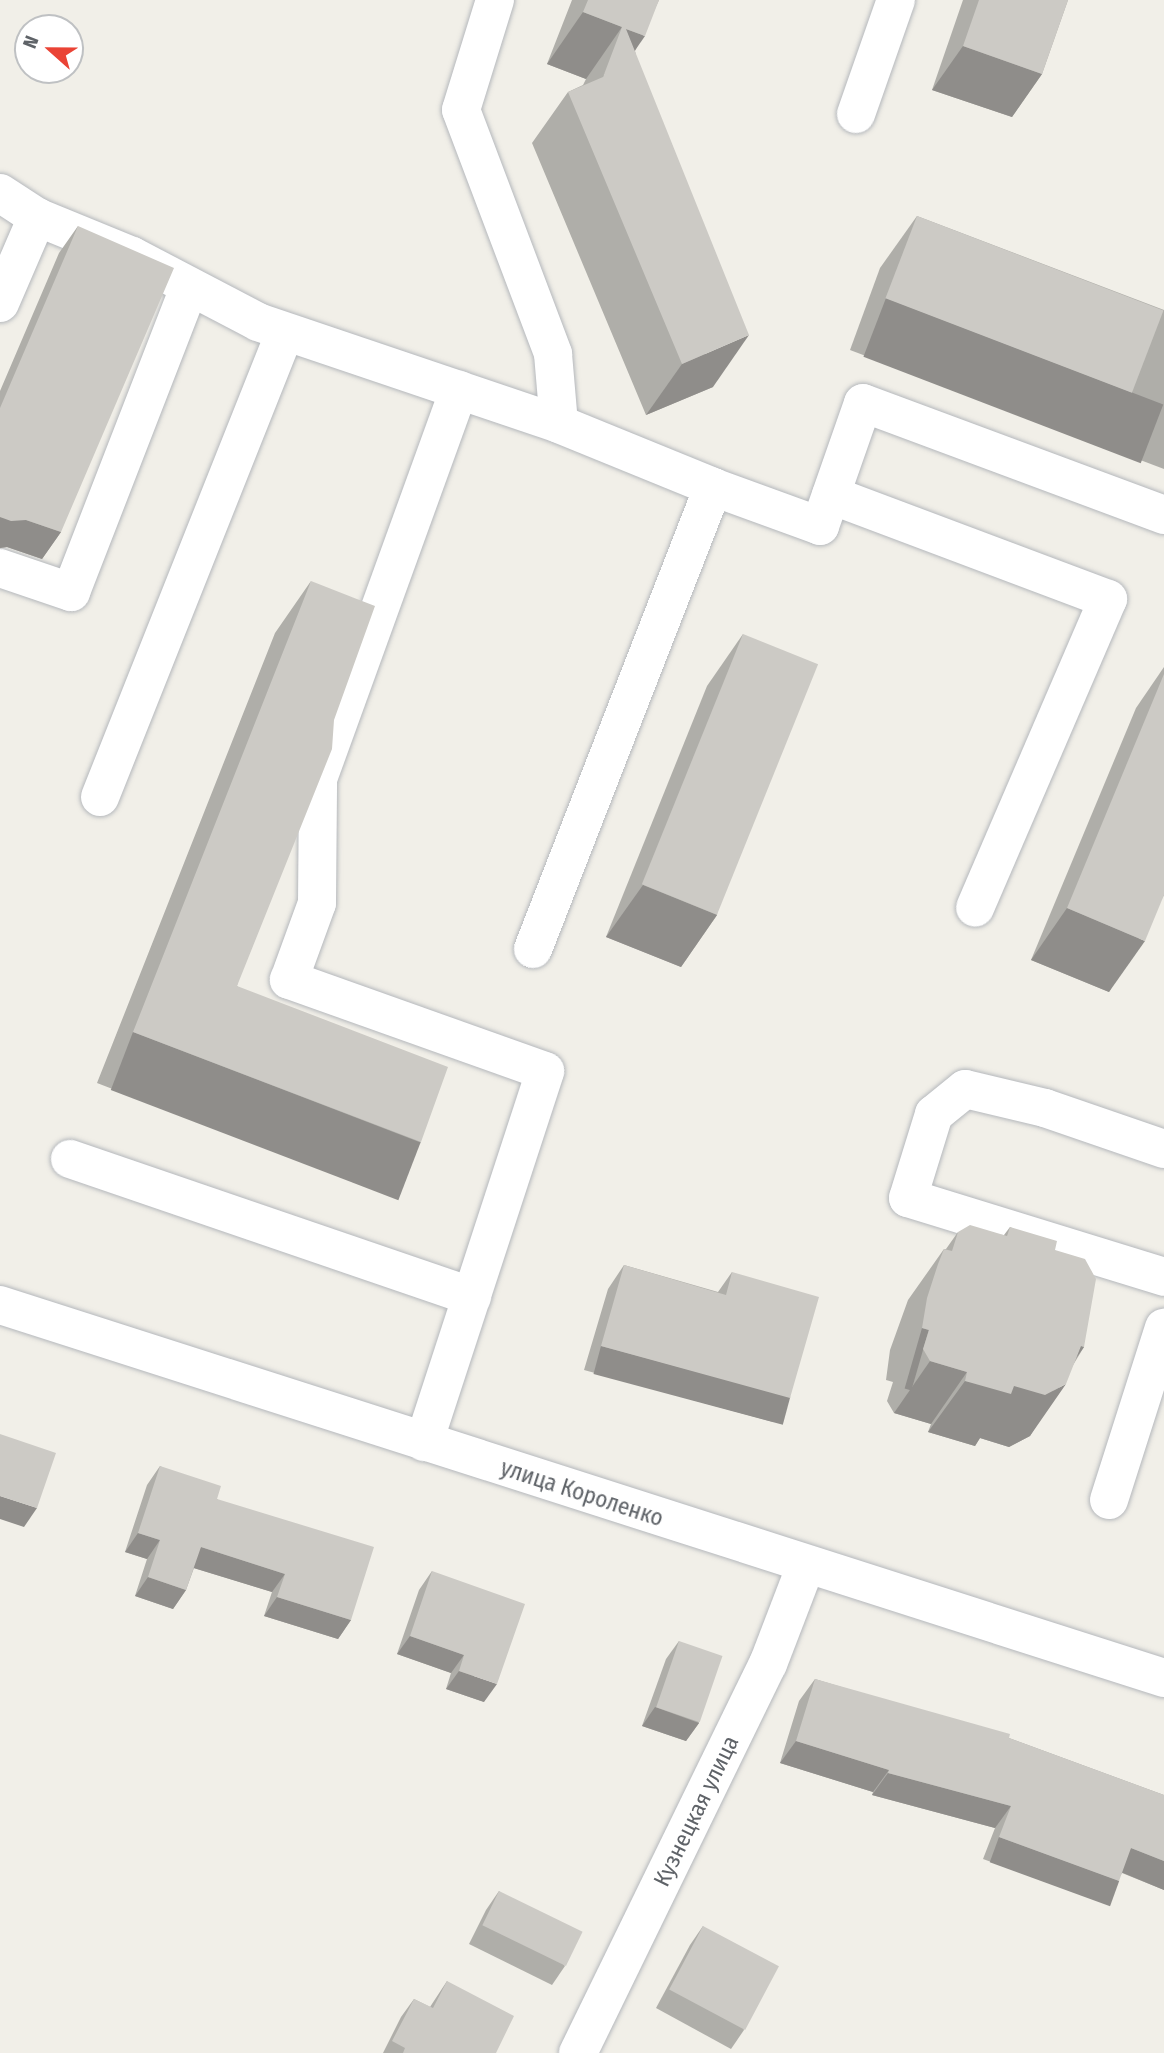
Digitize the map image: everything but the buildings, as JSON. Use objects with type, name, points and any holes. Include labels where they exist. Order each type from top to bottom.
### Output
[{"type":"street","points":[[495,0],[461,110],[553,354],[559,424]]},
{"type":"street","points":[[856,114],[896,0]]},
{"type":"street","points":[[0,192],[37,217],[132,256],[189,288],[285,333],[559,424],[713,487],[820,526],[863,403],[1164,515]]},
{"type":"street","points":[[0,303],[37,217]]},
{"type":"street","points":[[0,568],[71,592],[189,288]]},
{"type":"street","points":[[100,797],[285,333]]},
{"type":"street","points":[[424,1442],[545,1071],[289,980],[317,903],[318,779],[460,390]]},
{"type":"street","points":[[533,949],[713,487]]},
{"type":"street","points":[[831,495],[1108,599],[975,908]]},
{"type":"street","points":[[1164,1149],[1045,1108],[965,1089],[934,1114],[908,1198],[1164,1278]]},
{"type":"street","points":[[70,1159],[472,1297]]},
{"type":"street","name":"улица Короленко","points":[[0,1305],[1164,1678]]},
{"type":"street","points":[[1109,1500],[1164,1328]]},
{"type":"street","name":"Кузнецкая улица","points":[[578,2053],[768,1664],[806,1565]]}]
